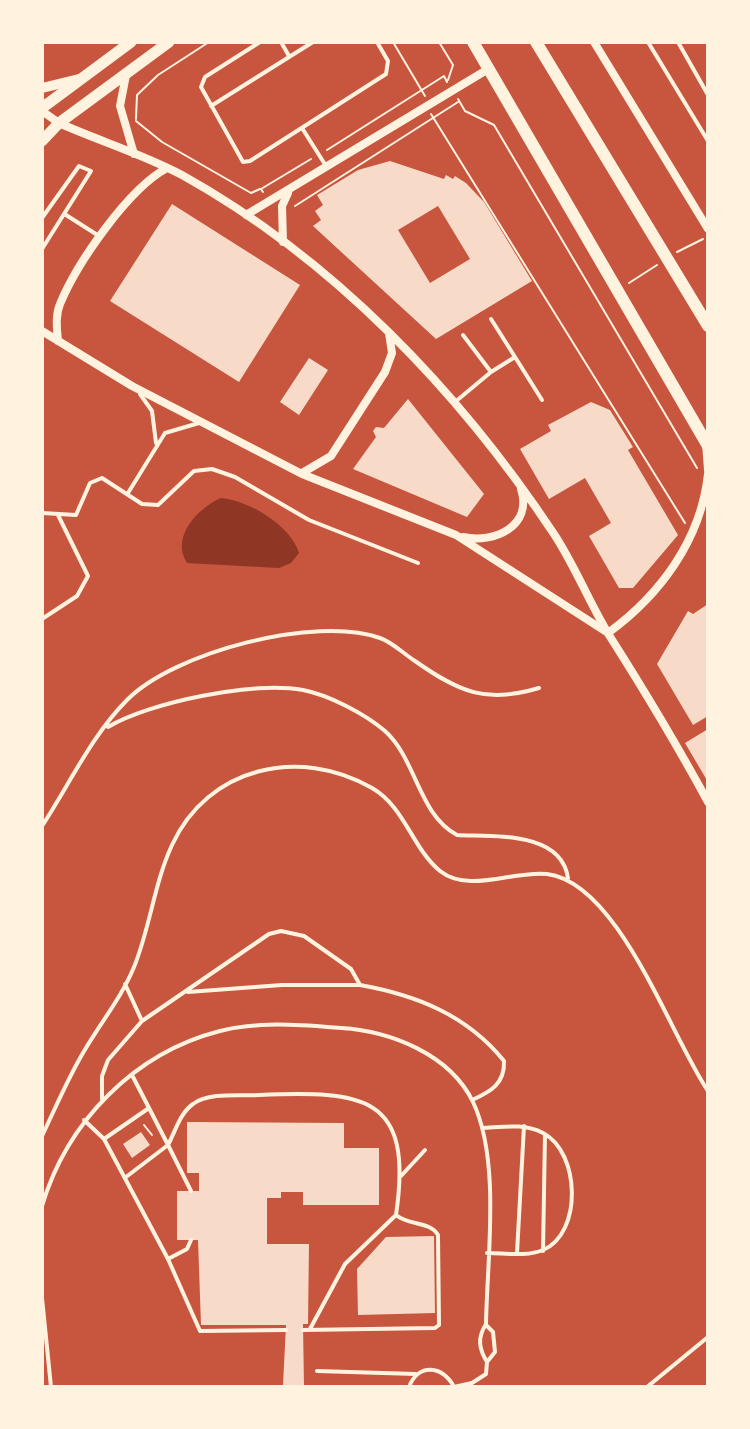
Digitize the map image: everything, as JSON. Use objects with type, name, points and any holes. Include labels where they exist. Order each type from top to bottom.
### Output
[{"type":"main road","points":[[42,109],[131,42]]},
{"type":"main road","points":[[42,141],[59,123],[169,42]]},
{"type":"main road","points":[[473,42],[707,444]]},
{"type":"main road","points":[[536,42],[671,256],[708,326]]},
{"type":"street","points":[[594,42],[708,229]]},
{"type":"street","points":[[246,215],[289,192],[490,68]]},
{"type":"street","points":[[128,70],[120,106],[134,154]]},
{"type":"street","points":[[42,88],[79,79]]},
{"type":"street","points":[[42,109],[59,123],[167,168],[246,215],[283,242],[389,333],[455,402],[556,537],[608,633],[650,698],[708,802]]},
{"type":"street","points":[[58,341],[59,306],[101,237],[130,196],[149,178],[167,168]]},
{"type":"street","points":[[283,242],[282,206],[289,192]]},
{"type":"street","points":[[42,331],[123,381],[302,474],[456,535],[608,633]]},
{"type":"street","points":[[302,474],[331,456],[385,372],[392,353],[389,333]]},
{"type":"street","points":[[608,633],[637,612],[675,565],[692,534],[707,485],[707,444]]},
{"type":"street","points":[[456,535],[491,539],[512,528],[523,507],[519,484]]},
{"type":"lane","points":[[260,42],[205,77],[201,87],[243,162],[250,161],[386,74],[388,61],[377,42]]},
{"type":"lane","points":[[281,42],[289,56]]},
{"type":"lane","points":[[211,106],[313,42]]},
{"type":"lane","points":[[648,42],[708,141]]},
{"type":"lane","points":[[678,42],[708,95]]},
{"type":"lane","points":[[302,128],[328,168]]},
{"type":"lane","points":[[42,218],[82,165],[91,171],[91,176],[42,249]]},
{"type":"lane","points":[[65,215],[101,237]]},
{"type":"lane","points":[[491,319],[542,400]]},
{"type":"lane","points":[[463,335],[491,372]]},
{"type":"lane","points":[[455,402],[515,357]]},
{"type":"lane","points":[[123,381],[143,396],[152,411],[156,443]]},
{"type":"lane","points":[[128,493],[156,443],[165,433],[201,422]]},
{"type":"lane","points":[[42,513],[76,515],[85,489],[96,479],[102,478],[142,504],[158,505],[194,471],[212,469],[235,477],[309,520],[418,563]]},
{"type":"lane","points":[[42,619],[77,596],[88,576],[58,515]]},
{"type":"lane","points":[[42,826],[126,701],[179,665],[259,640],[309,633],[355,632],[382,638],[442,680],[480,696],[507,698],[539,688]]},
{"type":"lane","points":[[105,729],[122,719],[211,694],[282,689],[313,692],[385,731],[418,779],[432,813],[449,830],[457,835],[513,838],[553,849],[566,862],[568,878]]},
{"type":"lane","points":[[42,1136],[80,1058],[103,1026],[125,984],[171,848],[181,828],[194,809],[210,795],[269,768],[290,764],[353,779],[375,790],[393,805],[434,865],[454,878],[480,880],[544,873],[568,878],[592,898],[622,936],[708,1091]]},
{"type":"lane","points":[[102,1100],[102,1076],[108,1060],[142,1021],[188,992],[251,945],[281,931],[319,945],[351,969],[360,985]]},
{"type":"lane","points":[[125,984],[142,1021]]},
{"type":"lane","points":[[188,992],[282,985],[360,985],[398,992],[433,1004],[452,1015],[499,1056],[504,1069],[498,1084],[472,1100]]},
{"type":"lane","points":[[42,1206],[62,1151],[84,1120],[132,1075],[180,1047],[219,1031],[285,1024],[364,1029],[391,1036],[429,1056],[461,1084],[472,1100],[482,1128],[487,1147],[486,1324],[479,1335],[481,1352],[487,1362]]},
{"type":"lane","points":[[132,1075],[191,1191]]},
{"type":"lane","points":[[126,1177],[168,1145],[184,1112],[204,1098],[281,1094],[357,1099],[380,1111],[394,1129],[401,1176],[396,1215],[345,1264],[310,1329]]},
{"type":"lane","points":[[104,1139],[149,1108]]},
{"type":"lane","points":[[84,1120],[104,1139],[126,1177],[200,1331],[286,1330]]},
{"type":"lane","points":[[482,1128],[524,1126],[545,1134],[566,1157],[571,1184],[567,1229],[543,1251],[487,1253]]},
{"type":"lane","points":[[517,1253],[524,1126]]},
{"type":"lane","points":[[543,1251],[545,1134]]},
{"type":"lane","points":[[401,1176],[425,1150]]},
{"type":"lane","points":[[303,1330],[438,1328],[438,1235],[432,1227],[403,1222],[396,1215]]},
{"type":"lane","points":[[168,1259],[187,1249],[191,1240]]},
{"type":"lane","points":[[42,1298],[51,1387]]},
{"type":"lane","points":[[317,1371],[416,1374],[426,1369],[438,1369],[448,1376],[454,1387],[486,1374],[487,1362],[495,1352],[493,1332],[486,1324]]},
{"type":"lane","points":[[647,1387],[708,1337]]},
{"type":"lane","points":[[409,1387],[416,1374]]},
{"type":"path","points":[[209,42],[158,75],[137,95],[136,121],[162,142],[251,193],[319,155],[444,76],[465,111],[494,125],[707,485]]},
{"type":"path","points":[[393,42],[421,90],[432,117],[692,534]]},
{"type":"path","points":[[439,42],[453,65],[447,82]]},
{"type":"path","points":[[282,206],[290,209],[459,102]]},
{"type":"path","points":[[261,189],[270,203]]},
{"type":"path","points":[[618,290],[708,236]]},
{"type":"path","points":[[138,1117],[162,1151]]},
{"type":"shaded area","points":[[221,498],[256,509],[278,524],[299,553],[291,563],[279,568],[187,563],[182,543],[189,524]]},
{"type":"building","points":[[390,161],[444,179],[446,175],[453,179],[455,176],[466,183],[484,202],[532,281],[436,339],[313,226],[321,220],[315,211],[323,205],[317,195],[358,170]],"holes":[[[438,206],[470,259],[430,283],[398,230]]]},
{"type":"building","points":[[172,204],[300,285],[239,382],[110,301]]},
{"type":"building","points":[[309,358],[328,370],[299,415],[280,402]]},
{"type":"building","points":[[408,399],[484,494],[467,517],[353,469],[376,437],[373,431],[376,427],[384,428]]},
{"type":"building","points":[[591,402],[610,410],[633,447],[628,450],[678,535],[633,588],[619,588],[589,536],[611,523],[585,478],[549,499],[520,449],[551,431],[548,425]]},
{"type":"building","points":[[708,604],[708,716],[693,725],[657,664],[688,611],[693,614]]},
{"type":"building","points":[[708,729],[708,782],[685,743]]},
{"type":"building","points":[[187,1122],[344,1123],[344,1148],[379,1148],[379,1205],[303,1205],[303,1192],[281,1192],[281,1198],[267,1198],[267,1244],[309,1244],[308,1324],[303,1324],[304,1387],[283,1385],[286,1325],[201,1325],[198,1240],[177,1240],[177,1191],[199,1191],[199,1173],[187,1173]]},
{"type":"building","points":[[141,1132],[150,1145],[132,1158],[123,1144]]},
{"type":"building","points":[[434,1236],[435,1313],[358,1315],[357,1269],[386,1237]]}]
